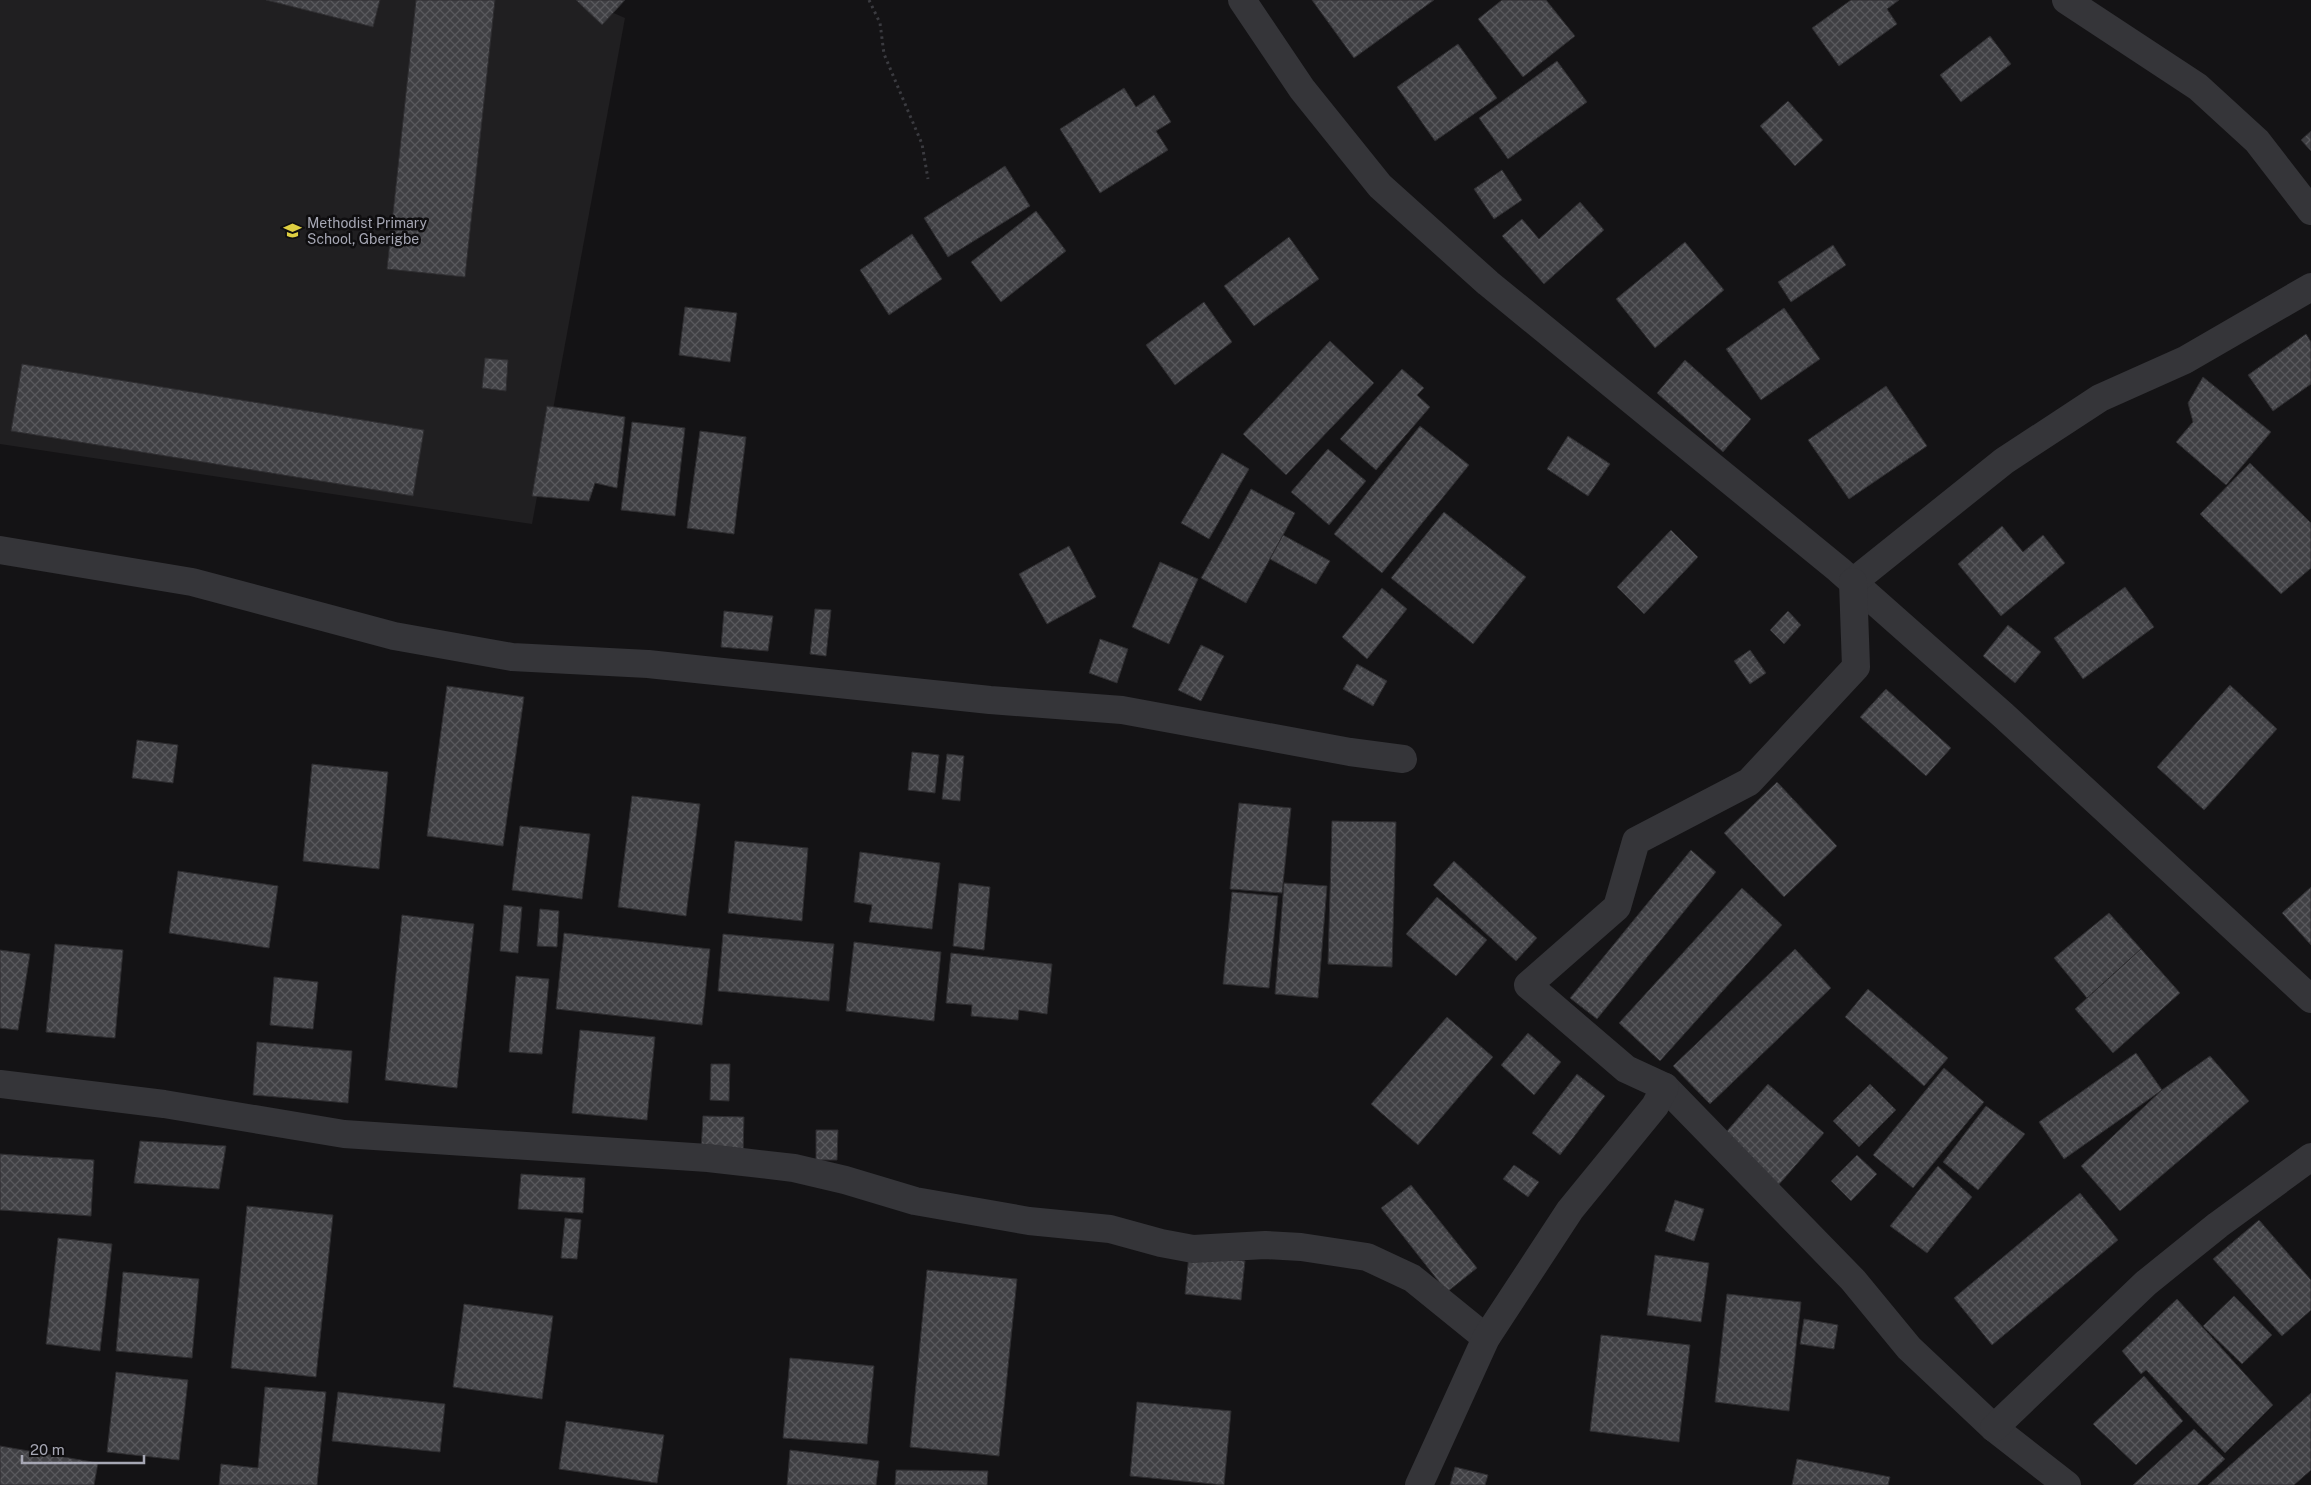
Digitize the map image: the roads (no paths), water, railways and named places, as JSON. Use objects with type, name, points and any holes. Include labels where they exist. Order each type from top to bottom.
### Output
[{"type":"street","points":[[1242,0],[1302,89],[1380,186],[1488,283],[1853,582],[2003,715],[2311,999]]},
{"type":"street","points":[[2066,0],[2198,87],[2257,141],[2311,210]]},
{"type":"street","points":[[1853,582],[2004,462],[2100,398],[2185,360],[2311,287]]},
{"type":"street","points":[[0,550],[192,582],[394,636],[512,657],[648,664],[990,700],[1122,710],[1350,752],[1403,759]]},
{"type":"street","points":[[1853,582],[1856,667],[1749,782],[1636,841],[1617,907],[1528,985],[1626,1069],[1665,1087],[1853,1280],[1909,1348],[1994,1428],[2066,1485]]},
{"type":"street","points":[[0,1084],[164,1104],[344,1134],[708,1158],[794,1168],[845,1180],[915,1201],[1029,1221],[1110,1229],[1161,1243],[1193,1249],[1265,1245],[1301,1247],[1367,1257],[1412,1278],[1486,1338]]},
{"type":"street","points":[[1419,1485],[1486,1338],[1570,1210],[1655,1106],[1665,1087]]},
{"type":"street","points":[[1994,1428],[2146,1283],[2218,1225],[2311,1157]]},
{"type":"place","name":"Methodist Primary School, Gberigbe","points":[[293,231]]}]
